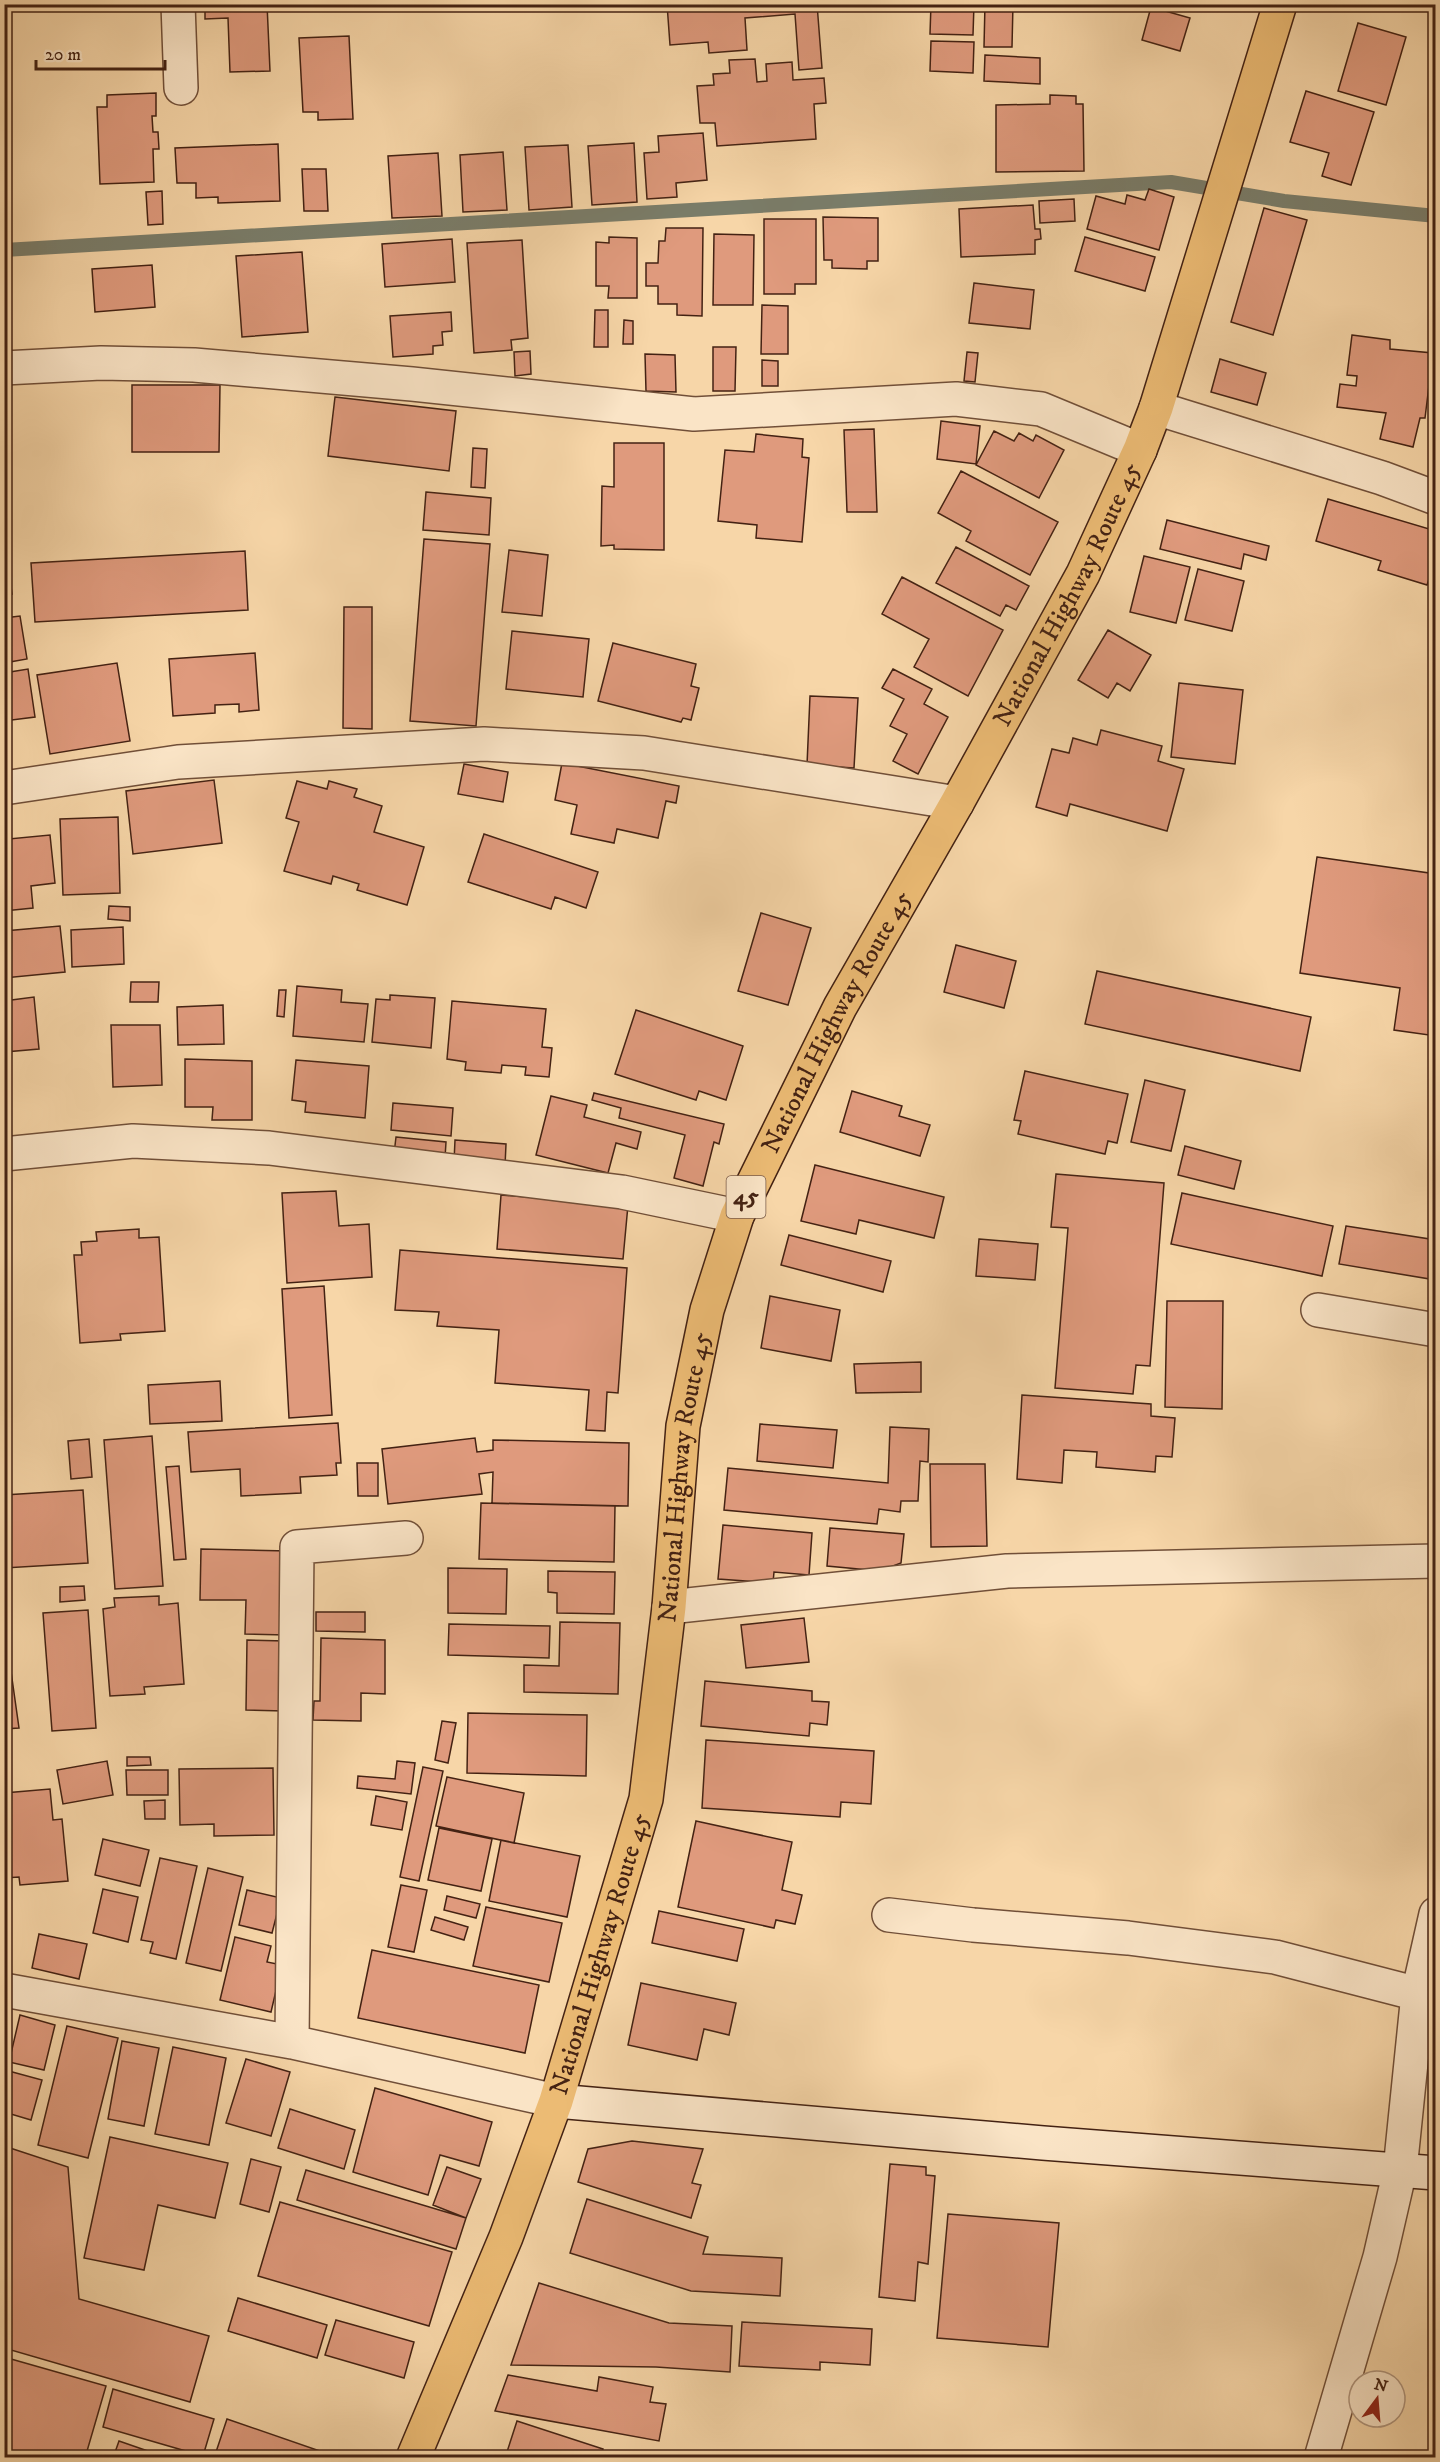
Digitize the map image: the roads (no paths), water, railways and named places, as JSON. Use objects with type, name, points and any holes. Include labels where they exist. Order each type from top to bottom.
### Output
[{"type":"highway","name":"National Highway Route 45","points":[[413,2457],[506,2237],[556,2101],[646,1799],[669,1607],[683,1426],[707,1310],[737,1216],[840,1007],[957,803],[1083,574],[1140,450],[1156,408],[1280,4]]},
{"type":"street","points":[[178,4],[181,88]]},
{"type":"street","points":[[4,368],[101,363],[194,365],[412,384],[694,414],[956,399],[1041,409],[1140,450]]},
{"type":"street","points":[[1156,408],[1382,478],[1436,498]]},
{"type":"street","points":[[4,788],[178,762],[484,744],[644,753],[957,803]]},
{"type":"street","points":[[4,1155],[133,1141],[269,1148],[622,1192],[737,1216]]},
{"type":"street","points":[[1318,1310],[1436,1330]]},
{"type":"street","points":[[292,2042],[297,1547],[406,1538]]},
{"type":"street","points":[[669,1607],[1007,1571],[1436,1561]]},
{"type":"street","points":[[1321,2457],[1380,2257],[1400,2170],[1418,1994],[1436,1914]]},
{"type":"street","points":[[889,1915],[1128,1938],[1275,1957],[1418,1994]]},
{"type":"street","points":[[4,1990],[292,2042],[556,2101],[1043,2143],[1436,2173]]},
{"type":"waterway","points":[[4,250],[1171,182],[1284,201],[1436,216]]}]
